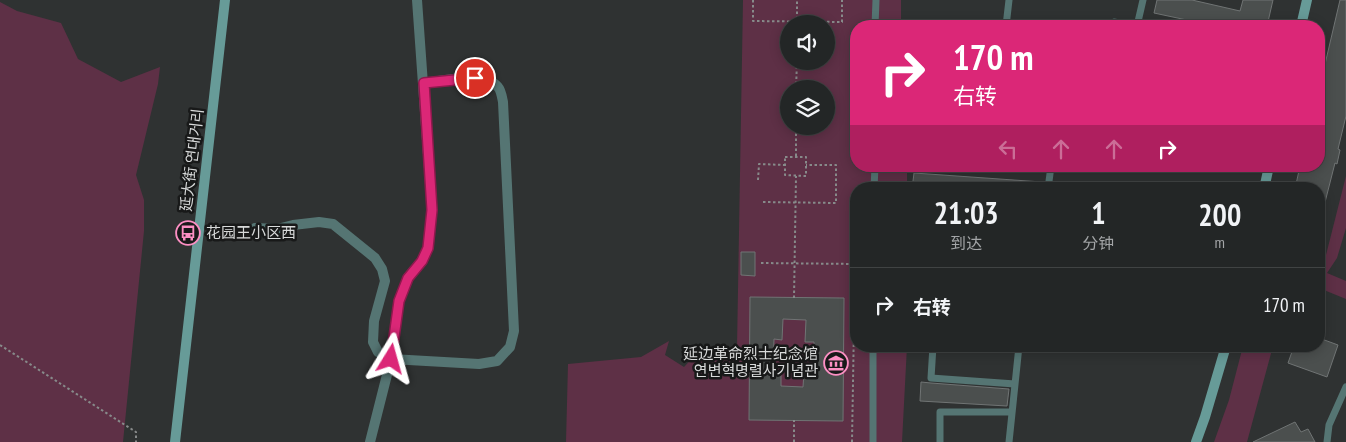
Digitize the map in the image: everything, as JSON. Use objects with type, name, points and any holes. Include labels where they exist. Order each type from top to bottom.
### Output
[{"type":"main road","name":"延大街 연대거리","points":[[175,442],[225,0]]},
{"type":"main road","points":[[1302,20],[1306,0]]},
{"type":"main road","points":[[1196,442],[1224,352]]},
{"type":"street","points":[[370,442],[391,359],[399,301],[408,278],[422,261],[428,248],[432,210],[417,0]]},
{"type":"street","points":[[254,228],[277,229],[319,222],[333,224],[376,258],[382,269],[385,281],[374,321],[373,342],[378,352],[391,359],[479,364],[497,360],[510,347],[514,331],[504,102],[498,87],[488,80],[475,78],[424,83]]},
{"type":"lane","points":[[875,20],[876,0]]},
{"type":"lane","points":[[1007,20],[1010,0]]},
{"type":"lane","points":[[1138,20],[1143,0]]},
{"type":"lane","points":[[873,352],[873,442]]},
{"type":"lane","points":[[933,352],[931,378],[1015,384]]},
{"type":"lane","points":[[1010,442],[1018,352]]},
{"type":"lane","points":[[1327,442],[1329,425],[1346,387]]},
{"type":"lane","points":[[940,442],[940,412],[1012,412]]},
{"type":"path","points":[[753,0],[753,21],[780,22]]},
{"type":"path","points":[[797,0],[797,15]]},
{"type":"path","points":[[835,22],[842,22],[842,0]]},
{"type":"path","points":[[796,135],[796,157]]},
{"type":"path","points":[[785,157],[806,158],[806,165],[806,176],[785,175],[785,157]]},
{"type":"path","points":[[758,180],[759,164],[785,165]]},
{"type":"path","points":[[763,202],[836,203],[836,165],[806,165]]},
{"type":"path","points":[[794,298],[796,176]]},
{"type":"path","points":[[761,263],[850,264]]},
{"type":"path","points":[[0,345],[136,432],[136,442]]},
{"type":"path","points":[[852,442],[854,352]]},
{"type":"path","points":[[794,420],[794,442]]},
{"type":"shaded area","points":[[743,0],[901,0],[901,20],[850,20],[850,172],[907,172],[907,182],[850,182],[850,352],[907,352],[902,442],[566,442],[568,364],[641,357],[669,341],[665,355],[684,367],[703,347],[737,348]]},
{"type":"shaded area","points":[[0,2],[17,11],[61,23],[78,59],[121,82],[160,67],[158,84],[136,175],[144,200],[144,231],[123,442],[0,442]]},
{"type":"shaded area","points":[[1346,176],[1346,228],[1337,258],[1327,273],[1346,281],[1346,299],[1325,290],[1326,255]]},
{"type":"shaded area","points":[[1241,352],[1271,352],[1247,442],[1214,442],[1229,400]]},
{"type":"building","points":[[1157,0],[1192,0],[1240,11],[1243,0],[1273,0],[1268,20],[1187,20],[1154,13]]},
{"type":"building","points":[[1340,0],[1346,0],[1346,116],[1338,149],[1340,150],[1337,164],[1335,163],[1325,202],[1325,182],[1297,182],[1299,172],[1325,172],[1325,64]]},
{"type":"building","points":[[914,173],[1042,182],[913,182]]},
{"type":"building","points":[[741,252],[755,252],[755,276],[741,275]]},
{"type":"building","name":"延边革命烈士纪念馆 연변혁명렬사기념관","points":[[750,297],[844,298],[843,421],[749,420]],"holes":[[[783,319],[806,320],[805,342],[814,342],[813,372],[804,372],[803,387],[781,386],[781,371],[773,370],[774,339],[782,340]]]},
{"type":"building","points":[[1325,340],[1338,345],[1327,377],[1288,363],[1292,352],[1325,352]]},
{"type":"building","points":[[921,382],[1009,389],[1007,406],[920,401]]},
{"type":"building","points":[[1295,422],[1301,432],[1308,429],[1315,442],[1253,442]]},
{"type":"place","name":"花园王小区西","points":[[188,233]]},
{"type":"place","name":"延边革命烈士纪念馆 연변혁명렬사기념관","points":[[836,363]]},
{"type":"route","points":[[391,359],[399,301],[408,278],[422,261],[428,248],[432,210],[424,83],[475,78]]}]
